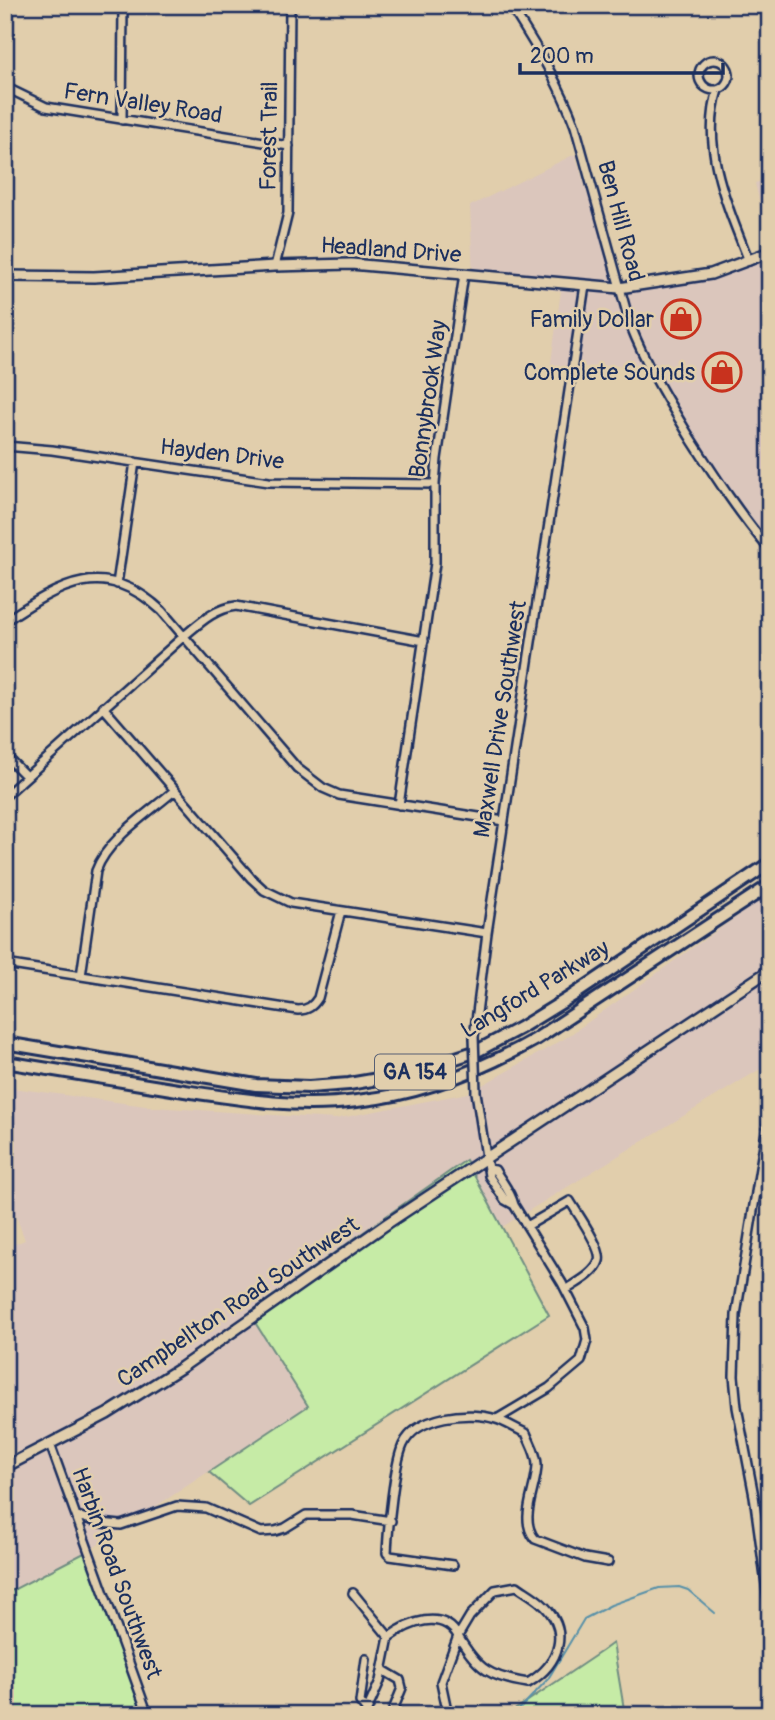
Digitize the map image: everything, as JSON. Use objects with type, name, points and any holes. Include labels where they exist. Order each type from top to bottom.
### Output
[{"type":"highway","name":"Langford Parkway","points":[[5,1043],[256,1085],[309,1087],[349,1084],[407,1074],[477,1051],[520,1028],[770,863]]},
{"type":"highway","name":"Langford Parkway","points":[[5,1062],[266,1103],[337,1103],[404,1093],[465,1075],[536,1039],[770,885]]},
{"type":"main road","name":"Headland Drive","points":[[5,276],[94,277],[351,264],[620,288],[710,274],[770,252]]},
{"type":"main road","name":"Campbellton Road Southwest","points":[[5,1467],[107,1414],[182,1367],[383,1227],[769,972]]},
{"type":"street","points":[[122,120],[123,5]]},
{"type":"street","name":"Forest Trail","points":[[275,266],[288,213],[290,5]]},
{"type":"street","name":"Ben Hill Road","points":[[510,5],[565,96],[630,324],[654,379],[724,492],[770,550]]},
{"type":"street","points":[[718,90],[706,88],[699,79],[701,67],[710,60],[722,62],[729,71],[727,83],[718,90],[712,107],[711,137],[731,215],[749,261]]},
{"type":"street","name":"Fern Valley Road","points":[[5,88],[46,107],[289,146]]},
{"type":"street","name":"Bonnybrook Way","points":[[399,805],[435,563],[435,484],[464,274]]},
{"type":"street","name":"Maxwell Drive Southwest","points":[[487,1158],[476,1093],[474,1037],[487,933],[585,285]]},
{"type":"street","name":"Hayden Drive","points":[[5,446],[269,482],[435,484]]},
{"type":"street","points":[[117,584],[135,462]]},
{"type":"street","points":[[5,621],[61,587],[89,581],[117,584],[135,590],[151,601],[184,636],[309,779],[340,794],[504,821]]},
{"type":"street","points":[[5,796],[184,636],[211,613],[224,608],[236,606],[424,641]]},
{"type":"street","points":[[103,707],[264,890],[291,903],[487,933]]},
{"type":"street","points":[[5,755],[26,776]]},
{"type":"street","points":[[81,976],[100,858],[109,847],[175,790]]},
{"type":"street","points":[[5,964],[306,1010],[314,1005],[318,998],[341,911]]},
{"type":"street","points":[[770,1107],[736,1315],[734,1376],[770,1614]]},
{"type":"street","points":[[487,1158],[489,1169],[495,1170],[512,1196],[514,1205],[566,1290],[585,1328],[587,1340],[581,1360],[549,1388],[497,1419]]},
{"type":"street","points":[[756,1192],[770,1194]]},
{"type":"street","points":[[527,1226],[570,1201],[596,1244],[600,1256],[599,1264],[566,1290]]},
{"type":"street","points":[[453,1565],[388,1554],[396,1475],[403,1444],[419,1426],[438,1419],[477,1415],[497,1419],[526,1433],[534,1450],[537,1463],[528,1520],[530,1534],[535,1539],[585,1558],[608,1562]]},
{"type":"street","name":"Harbin Road Southwest","points":[[50,1444],[148,1715]]},
{"type":"street","points":[[77,1516],[121,1525],[177,1506],[206,1508],[261,1532],[285,1528],[306,1515],[352,1515],[391,1521]]},
{"type":"street","points":[[366,1713],[383,1670],[389,1637],[415,1621],[433,1620],[446,1624],[458,1636],[477,1665],[491,1674],[528,1684],[541,1675],[555,1656],[561,1640],[554,1621],[542,1603],[517,1586],[495,1590],[470,1616],[458,1636],[440,1682],[448,1715]]},
{"type":"street","points":[[353,1593],[389,1637]]},
{"type":"street","points":[[366,1659],[360,1702],[366,1713]]},
{"type":"street","points":[[383,1670],[400,1680],[401,1688],[393,1710]]},
{"type":"shaded area","points":[[575,154],[616,284],[679,280],[770,253],[770,529],[755,527],[641,364],[550,369],[561,291],[473,278],[470,206]]},
{"type":"shaded area","points":[[770,178],[770,244],[755,183]]},
{"type":"shaded area","points":[[770,893],[770,1063],[502,1227],[467,1161],[308,1406],[90,1550],[5,1594],[5,1471],[22,1463],[5,1427],[5,1248],[25,1240],[5,1187],[5,1087],[153,1107],[335,1119],[468,1093],[564,1039]]},
{"type":"green space","points":[[466,1160],[549,1315],[249,1506],[209,1472],[308,1406],[249,1313]]},
{"type":"green space","points":[[90,1550],[147,1715],[5,1715],[5,1594]]},
{"type":"green space","points":[[613,1643],[625,1715],[507,1715],[602,1651]]},
{"type":"waterway","points":[[514,1715],[548,1679],[584,1619],[611,1605],[659,1588],[679,1587],[688,1590],[715,1613]]},
{"type":"place","name":"Family Dollar","points":[[681,319]]},
{"type":"place","name":"Complete Sounds","points":[[722,372]]}]
